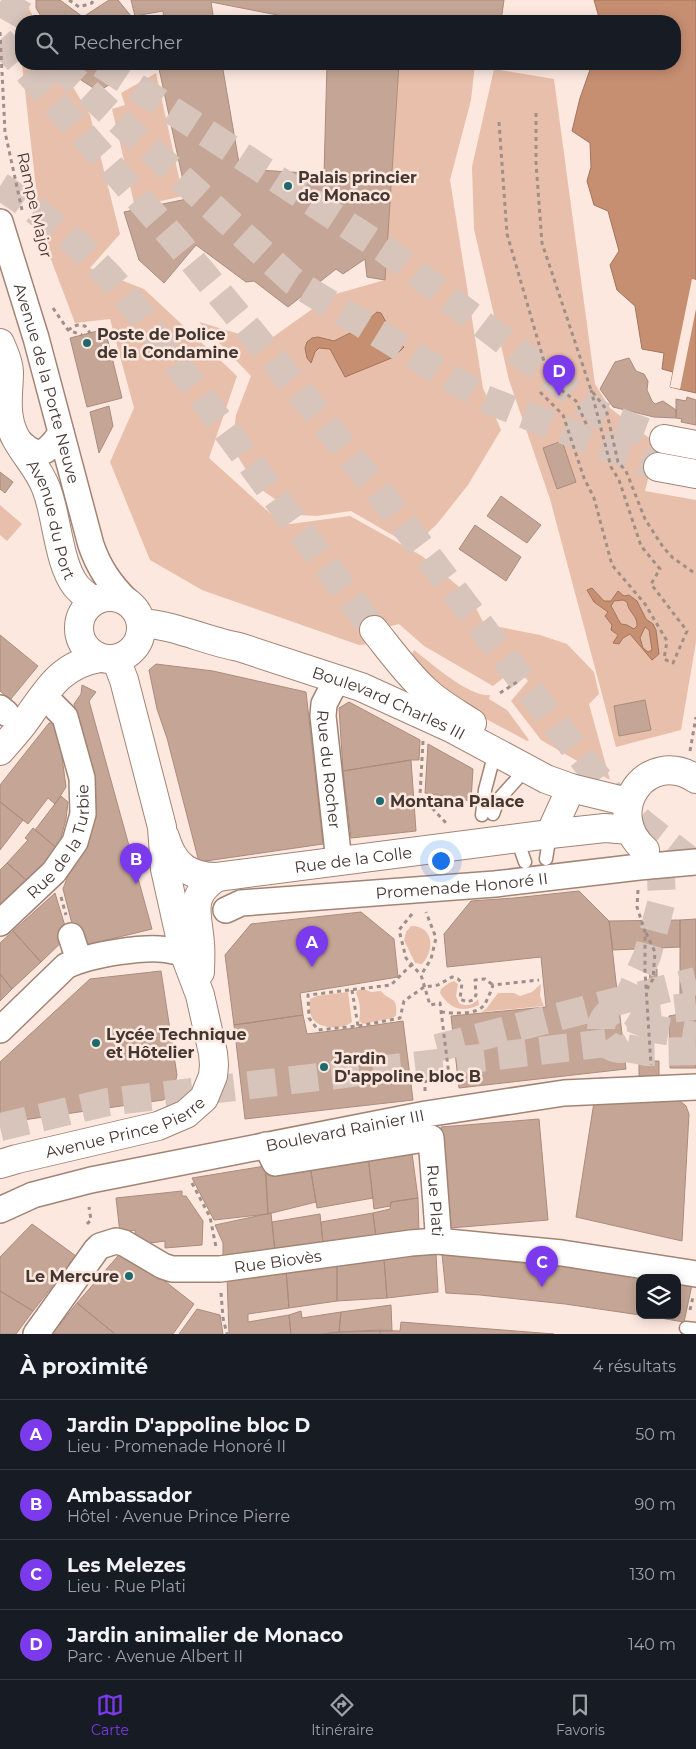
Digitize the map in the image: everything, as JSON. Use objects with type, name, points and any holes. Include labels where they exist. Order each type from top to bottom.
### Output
[{"type":"main road","name":"Avenue du Port","points":[[0,343],[7,359],[9,372],[7,384],[9,418],[13,434],[46,488],[71,578],[84,594],[96,600]]},
{"type":"main road","points":[[664,439],[696,445]]},
{"type":"main road","points":[[658,467],[696,474]]},
{"type":"main road","points":[[0,751],[63,673],[82,662],[125,656],[135,648],[141,636],[134,612],[110,596],[96,600],[88,605],[79,622],[79,635],[85,647],[89,651],[108,658]]},
{"type":"main road","name":"Boulevard Charles III","points":[[134,612],[164,626],[239,647],[361,687],[406,707],[495,752],[526,770],[571,788],[628,802]]},
{"type":"main road","points":[[374,630],[396,659],[425,690],[447,708],[481,730],[495,752]]},
{"type":"main road","name":"Avenue Prince Pierre","points":[[0,1164],[158,1126],[186,1114],[197,1106],[210,1088],[214,1066],[212,1053],[200,995],[183,950],[171,898],[165,869],[162,827],[124,680],[108,658]]},
{"type":"main road","points":[[638,849],[627,816],[628,802],[636,788],[648,777],[663,771],[692,769]]},
{"type":"main road","points":[[548,847],[571,788]]},
{"type":"main road","name":"Rue de la Colle","points":[[162,827],[172,854],[180,866],[191,873],[204,877],[340,862],[548,847],[605,828],[638,849]]},
{"type":"main road","name":"Avenue Prince Pierre","points":[[200,995],[201,946],[196,903],[199,894],[205,886],[217,877]]},
{"type":"street","name":"Avenue de la Porte Neuve","points":[[12,219],[36,338],[91,545],[96,561],[114,588],[134,612]]},
{"type":"street","name":"Avenue du Port","points":[[13,434],[23,445],[31,450],[44,452],[52,447],[61,433]]},
{"type":"street","name":"Avenue de la Porte Neuve","points":[[91,545],[96,600]]},
{"type":"street","name":"Rue du Rocher","points":[[336,678],[324,704],[323,716],[340,862]]},
{"type":"street","name":"Rue de la Turbie","points":[[0,923],[54,872],[75,842],[83,814],[82,778],[65,718],[42,697]]},
{"type":"street","name":"Promenade Honoré II","points":[[226,910],[242,903],[421,895],[495,884],[638,849],[696,862]]},
{"type":"street","points":[[71,936],[79,960]]},
{"type":"street","points":[[0,1030],[66,966],[79,960],[141,949],[158,948],[173,951]]},
{"type":"street","name":"Boulevard Rainier III","points":[[0,1210],[33,1195],[85,1181],[479,1105],[564,1093],[696,1087]]},
{"type":"street","name":"Rue Plati","points":[[266,1145],[275,1163],[431,1138],[438,1231],[437,1241],[562,1253],[691,1279]]},
{"type":"street","name":"Rue Biovès","points":[[36,1334],[96,1250],[109,1242],[124,1243],[163,1266],[172,1269],[220,1269],[437,1241]]},
{"type":"lane","points":[[495,752],[485,790],[488,815],[498,800],[526,770]]},
{"type":"lane","points":[[197,920],[226,910]]},
{"type":"path","points":[[69,0],[79,7],[86,6],[92,3],[93,0]]},
{"type":"path","name":"Rampe Major","points":[[0,32],[12,219]]},
{"type":"path","points":[[536,113],[536,163],[542,243],[591,390],[611,467],[619,480],[641,546],[660,569],[651,584],[687,631],[673,663],[664,659],[667,641],[645,604],[612,565],[594,498],[584,478],[563,415],[540,392]]},
{"type":"path","points":[[500,122],[509,243],[550,382],[576,401],[588,428]]},
{"type":"path","points":[[51,306],[68,330],[82,335]]},
{"type":"path","points":[[68,330],[77,325],[85,326],[90,333]]},
{"type":"path","points":[[591,390],[606,409],[618,462],[626,471],[645,519],[663,547],[673,558],[696,574]]},
{"type":"path","points":[[500,693],[517,682]]},
{"type":"path","points":[[692,769],[696,716]]},
{"type":"path","points":[[423,742],[420,795],[447,824],[448,831]]},
{"type":"path","points":[[638,849],[637,906],[645,932],[655,952],[653,979],[647,989]]},
{"type":"path","points":[[54,872],[71,936]]},
{"type":"path","points":[[421,895],[399,930],[406,958],[421,975],[430,1005],[440,1003],[449,1075],[433,1077]]},
{"type":"path","points":[[421,895],[436,938],[432,959],[421,975]]},
{"type":"path","points":[[645,932],[645,972],[652,1089]]},
{"type":"path","points":[[412,964],[391,985],[308,995],[309,1018],[318,1030],[358,1026],[400,1018],[404,1001],[424,987],[438,985],[452,976],[462,983],[460,999],[467,1002],[473,1000],[476,995],[475,980],[485,979],[493,985],[538,980]]},
{"type":"path","points":[[441,1012],[457,1013],[478,1010],[484,1006],[493,985]]},
{"type":"path","points":[[352,990],[358,1026]]},
{"type":"path","points":[[190,1178],[210,1216],[220,1269],[223,1318],[227,1334]]},
{"type":"path","points":[[85,1226],[91,1220],[89,1207]]},
{"type":"path","points":[[691,1279],[691,1329]]},
{"type":"shaded area","points":[[14,0],[25,0],[32,15],[16,15]]},
{"type":"shaded area","points":[[594,0],[696,0],[696,393],[670,387],[673,372],[662,369],[664,353],[642,349],[635,306],[617,290],[610,265],[619,251],[608,211],[594,205],[587,181],[591,167],[590,143],[572,131],[580,98],[590,70],[681,70],[681,15],[598,15]]},
{"type":"shaded area","points":[[23,70],[63,70],[90,115],[120,234],[90,268],[144,289],[237,376],[209,458],[283,525],[350,516],[422,556],[470,596],[484,624],[540,635],[567,644],[594,672],[599,694],[589,704],[610,780],[541,740],[511,701],[528,681],[517,667],[493,686],[424,646],[399,624],[361,634],[370,644],[359,645],[202,590],[150,560],[110,462],[134,408],[110,319],[75,323],[41,233]]},
{"type":"shaded area","points":[[399,70],[474,70],[471,100],[450,180],[483,388],[501,430],[468,485],[437,524],[413,547],[351,511],[317,516],[298,515],[256,486],[232,447],[236,415],[251,376],[199,322],[266,342],[332,295],[385,280]]},
{"type":"shaded area","points":[[494,70],[554,79],[595,384],[610,408],[657,444],[645,491],[696,500],[696,642],[681,730],[616,747],[550,499],[509,380],[474,229],[472,167]]},
{"type":"shaded area","points":[[156,73],[183,196],[135,207],[112,109],[125,105],[121,93]]},
{"type":"shaded area","points":[[377,312],[381,313],[386,322],[386,329],[388,329],[396,342],[399,342],[404,347],[394,357],[345,377],[330,349],[319,348],[315,352],[311,363],[307,358],[305,348],[307,342],[312,338],[318,337],[334,341],[356,330]]},
{"type":"shaded area","points":[[0,505],[22,524],[7,541],[0,535]]},
{"type":"shaded area","points":[[592,588],[604,601],[611,601],[618,591],[624,596],[629,595],[637,601],[646,619],[653,624],[656,630],[659,654],[652,660],[630,634],[623,638],[619,644],[613,643],[618,635],[611,630],[612,625],[605,616],[608,612],[594,602],[587,590]],"holes":[[[623,600],[627,602],[629,609],[636,619],[637,626],[634,629],[621,624],[611,606],[614,601]],[[645,627],[649,630],[652,650],[648,652],[643,648],[640,638]]]},
{"type":"shaded area","points":[[414,650],[462,686],[472,691],[490,695],[489,699],[507,710],[529,740],[527,741],[486,719],[448,694],[433,680],[412,654]]},
{"type":"shaded area","points":[[411,926],[424,930],[430,940],[429,952],[422,964],[415,963],[404,940],[406,932]]},
{"type":"shaded area","points":[[454,981],[458,984],[456,996],[459,1003],[469,1005],[478,999],[479,1005],[462,1009],[448,1003],[440,993],[441,989]]},
{"type":"shaded area","points":[[541,984],[540,996],[544,1006],[481,1012],[486,1009],[498,993],[514,993],[520,996],[532,992]]},
{"type":"shaded area","points":[[364,989],[371,992],[381,991],[393,1000],[396,1004],[396,1016],[363,1024],[359,1021],[360,1007],[356,993],[358,990]]},
{"type":"shaded area","points":[[348,992],[352,1022],[348,1025],[330,1027],[318,1024],[314,1020],[310,1012],[310,999],[317,996]]},
{"type":"pier","points":[[692,279],[696,280],[696,309],[680,389],[670,387]]},
{"type":"building","points":[[36,0],[60,0],[80,15],[40,15],[36,8]]},
{"type":"building","points":[[109,0],[118,0],[130,15],[86,15]]},
{"type":"building","points":[[131,0],[504,0],[502,15],[277,15],[211,2],[213,15],[163,15],[163,11],[135,15]]},
{"type":"building","points":[[72,70],[122,70],[126,76],[98,91],[75,76]]},
{"type":"building","name":"Palais princier de Monaco","points":[[159,70],[223,70],[240,169],[324,174],[327,70],[399,70],[385,280],[367,277],[365,259],[343,274],[336,269],[288,307],[254,281],[246,282],[196,245],[164,283],[139,260],[124,212],[187,199]]},
{"type":"building","points":[[105,329],[122,398],[87,407],[70,338]]},
{"type":"building","points":[[629,358],[636,371],[644,374],[648,381],[647,390],[652,401],[655,404],[663,401],[676,410],[676,418],[654,417],[613,407],[600,389],[615,362]]},
{"type":"building","points":[[687,397],[696,400],[696,425],[681,422],[682,419],[676,418],[676,399],[686,401]]},
{"type":"building","points":[[109,406],[113,426],[99,453],[90,412]]},
{"type":"building","points":[[562,441],[576,482],[557,489],[543,448]]},
{"type":"building","points":[[0,472],[13,482],[5,493],[0,489]]},
{"type":"building","points":[[501,496],[541,525],[527,543],[487,516]]},
{"type":"building","points":[[475,525],[521,557],[506,581],[459,549]]},
{"type":"building","points":[[0,635],[38,666],[10,700],[0,691]]},
{"type":"building","points":[[156,664],[213,671],[306,692],[323,844],[199,862],[167,738],[157,709],[149,670]]},
{"type":"building","points":[[82,685],[96,692],[89,701],[152,929],[78,947],[63,889],[85,831],[90,799],[74,704],[81,694]]},
{"type":"building","points":[[645,700],[651,730],[619,736],[614,706]]},
{"type":"building","points":[[349,702],[420,740],[419,760],[343,771],[339,708]]},
{"type":"building","points":[[49,723],[54,723],[58,727],[66,787],[55,804],[48,798],[28,824],[0,802],[0,785]]},
{"type":"building","points":[[428,744],[473,769],[471,801],[425,793]]},
{"type":"building","name":"Montana Palace","points":[[411,760],[416,831],[351,838],[343,771]]},
{"type":"building","points":[[61,796],[68,802],[66,819],[58,849],[35,830]]},
{"type":"building","points":[[0,802],[23,820],[0,850]]},
{"type":"building","points":[[33,828],[58,849],[33,886],[7,863],[28,840],[25,838]]},
{"type":"building","points":[[7,863],[33,886],[0,917],[0,870]]},
{"type":"building","points":[[579,891],[609,921],[626,1069],[459,1088],[451,1016],[546,1007],[541,957],[447,967],[444,934],[471,901]]},
{"type":"building","points":[[55,893],[68,936],[41,962],[13,931]]},
{"type":"building","points":[[361,912],[394,939],[398,977],[300,993],[303,1015],[234,1025],[225,955],[251,924]]},
{"type":"building","points":[[696,919],[696,1068],[670,1068],[669,1016],[680,1014],[680,920]]},
{"type":"building","points":[[680,920],[680,947],[613,950],[609,921]]},
{"type":"building","points":[[13,931],[41,962],[12,989],[0,974],[0,943]]},
{"type":"building","points":[[649,969],[657,969],[657,979],[650,980]]},
{"type":"building","name":"Lycée Technique et Hôtelier","points":[[161,971],[177,1075],[174,1088],[169,1096],[163,1100],[2,1123],[0,1121],[0,1062],[90,979]]},
{"type":"building","points":[[0,974],[12,989],[0,1001]]},
{"type":"building","name":"Jardin D'appoline bloc B","points":[[303,1015],[307,1034],[403,1021],[413,1100],[245,1119],[234,1025]]},
{"type":"building","points":[[639,1061],[659,1061],[659,1078],[599,1100],[599,1078],[639,1079]]},
{"type":"building","points":[[679,1100],[686,1106],[689,1114],[682,1241],[576,1217],[594,1102]]},
{"type":"building","points":[[539,1119],[548,1220],[450,1228],[441,1127]]},
{"type":"building","points":[[411,1146],[418,1198],[391,1202],[390,1206],[374,1209],[368,1156]]},
{"type":"building","points":[[368,1156],[373,1198],[317,1208],[310,1166]]},
{"type":"building","points":[[265,1166],[268,1214],[214,1220],[192,1178]]},
{"type":"building","points":[[310,1166],[316,1202],[268,1214],[266,1172]]},
{"type":"building","points":[[182,1191],[182,1196],[186,1196],[203,1221],[202,1245],[165,1248],[165,1241],[136,1245],[135,1230],[120,1233],[116,1198]]},
{"type":"building","points":[[418,1198],[419,1233],[376,1238],[373,1213],[390,1209],[391,1202]]},
{"type":"building","points":[[271,1213],[275,1252],[223,1259],[223,1243],[215,1225]]},
{"type":"building","points":[[373,1213],[376,1238],[323,1244],[321,1222]]},
{"type":"building","points":[[320,1214],[323,1244],[275,1252],[272,1222]]},
{"type":"building","points":[[32,1224],[76,1256],[33,1311],[0,1291],[0,1257]]},
{"type":"building","name":"Le Mercure","points":[[124,1249],[194,1304],[173,1334],[115,1334],[77,1303]]},
{"type":"building","points":[[436,1254],[438,1292],[387,1298],[384,1259]]},
{"type":"building","points":[[442,1254],[535,1255],[655,1274],[636,1274],[636,1314],[565,1304],[446,1293]]},
{"type":"building","points":[[384,1259],[387,1298],[337,1301],[337,1263]]},
{"type":"building","points":[[337,1263],[337,1301],[289,1308],[286,1270]]},
{"type":"building","points":[[286,1270],[289,1308],[248,1314],[248,1322],[289,1315],[291,1334],[229,1334],[227,1277]]},
{"type":"building","points":[[681,1278],[693,1280],[684,1322],[666,1319],[681,1319]]},
{"type":"building","points":[[0,1291],[33,1311],[16,1334],[0,1334]]},
{"type":"building","points":[[77,1303],[115,1334],[52,1334]]},
{"type":"building","points":[[391,1305],[392,1331],[339,1332],[341,1312]]},
{"type":"building","points":[[197,1309],[220,1315],[223,1334],[179,1334]]},
{"type":"building","points":[[301,1311],[302,1318],[341,1312],[339,1332],[291,1334],[289,1315]]},
{"type":"building","points":[[401,1322],[554,1334],[380,1334],[380,1330],[400,1331]]},
{"type":"building","points":[[380,1330],[380,1334],[323,1334],[339,1332]]},
{"type":"tunnel","points":[[0,2],[23,15]]},
{"type":"tunnel","points":[[0,40],[15,57]]},
{"type":"tunnel","points":[[26,70],[177,242],[280,367],[383,497],[610,793],[642,823],[696,865]]},
{"type":"tunnel","points":[[64,70],[293,281],[485,399],[658,467]]},
{"type":"tunnel","points":[[110,70],[384,249],[601,415],[664,439]]},
{"type":"tunnel","points":[[0,186],[27,204],[65,234],[118,286],[374,630]]},
{"type":"tunnel","points":[[623,1009],[647,956],[662,900],[660,856]]},
{"type":"tunnel","points":[[437,1048],[696,981]]},
{"type":"tunnel","points":[[633,1013],[696,1006]]},
{"type":"tunnel","points":[[625,1009],[632,1012],[638,1018],[641,1029],[640,1037],[632,1046],[625,1049],[617,1049],[610,1046],[602,1037],[601,1025],[604,1018],[613,1010],[625,1009]]},
{"type":"tunnel","points":[[641,1027],[696,1036]]},
{"type":"tunnel","points":[[0,1127],[108,1102],[606,1043]]},
{"type":"tunnel","points":[[627,1048],[647,1052],[696,1051]]},
{"type":"place","name":"Palais princier de Monaco","points":[[288,186]]},
{"type":"place","name":"Poste de Police de la Condamine","points":[[87,343]]},
{"type":"place","name":"Jardin animalier de Monaco","points":[[559,396]]},
{"type":"place","name":"Montana Palace","points":[[380,801]]},
{"type":"place","name":"Ambassador","points":[[136,884]]},
{"type":"place","name":"Jardin D'appoline bloc D","points":[[312,967]]},
{"type":"place","name":"Lycée Technique et Hôtelier","points":[[96,1043]]},
{"type":"place","name":"Jardin D'appoline bloc B","points":[[324,1067]]},
{"type":"place","name":"Le Mercure","points":[[129,1276]]},
{"type":"place","name":"Les Melezes","points":[[542,1287]]}]
